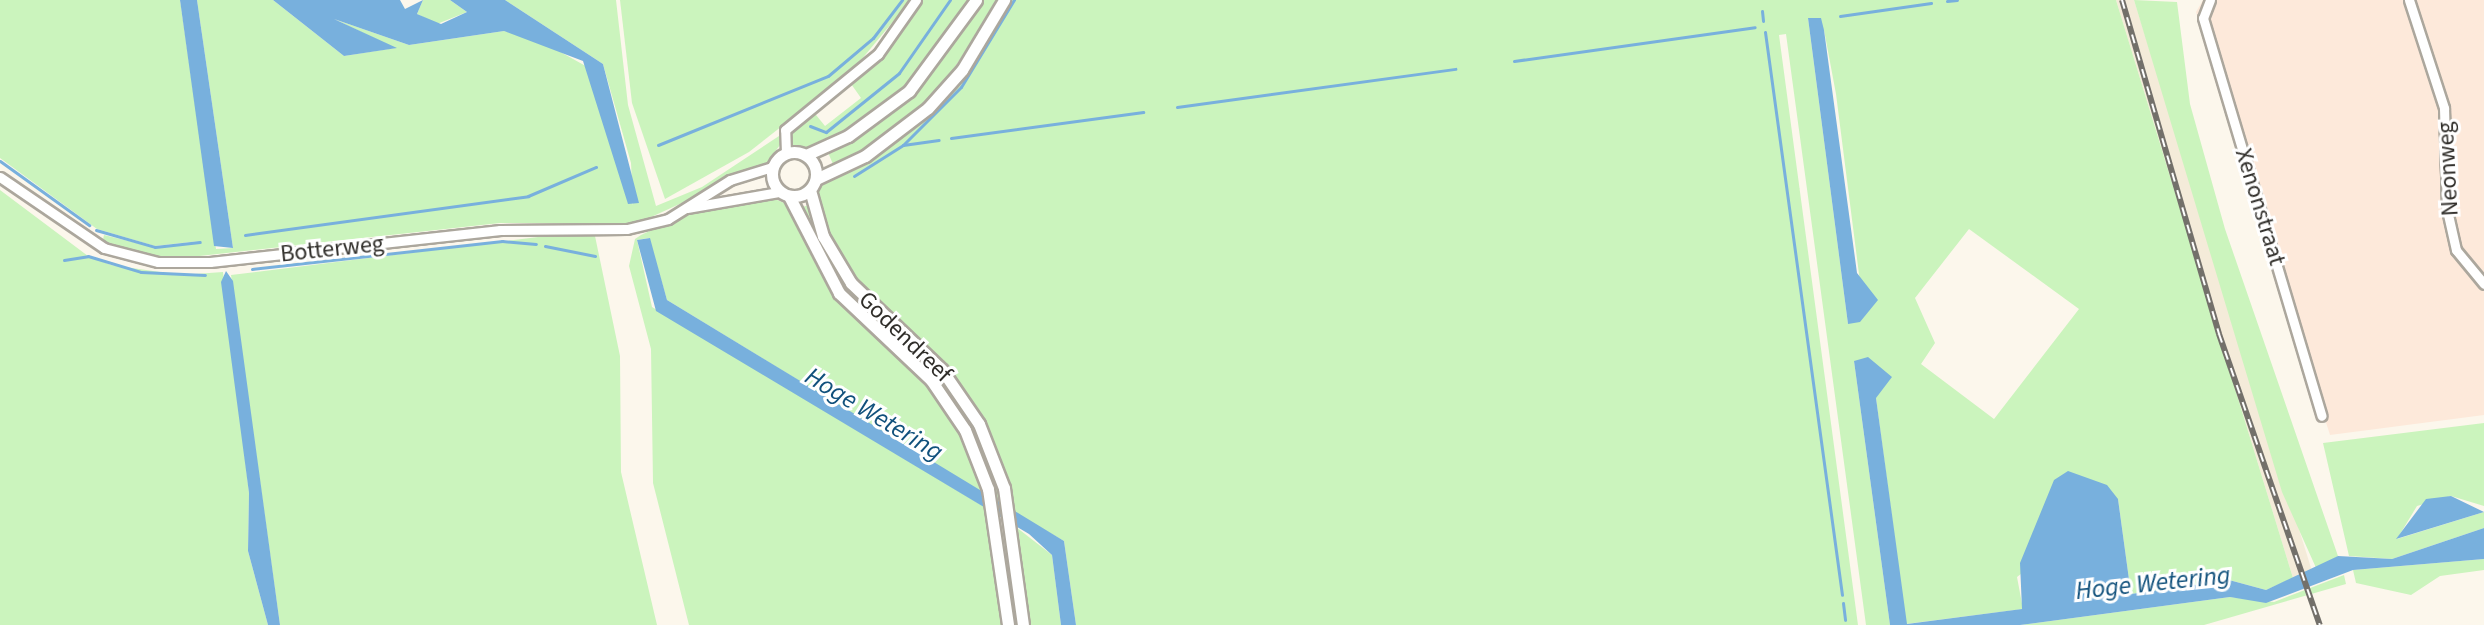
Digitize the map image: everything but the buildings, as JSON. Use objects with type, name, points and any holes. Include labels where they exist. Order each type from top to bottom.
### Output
[{"type":"main road","points":[[976,0],[909,91],[848,136],[806,155],[786,153],[772,167],[784,194],[810,190],[816,179],[865,156],[928,108],[975,52],[1004,0]]},
{"type":"main road","points":[[806,155],[816,179]]},
{"type":"main road","name":"Godendreef","points":[[810,190],[823,236],[851,283],[968,404],[997,462],[1007,507],[1023,625]]},
{"type":"main road","name":"Godendreef","points":[[784,194],[839,293],[953,410],[990,496],[1008,625]]},
{"type":"street","points":[[786,153],[785,130],[878,54],[916,0]]},
{"type":"street","name":"Xenonstraat","points":[[2210,0],[2203,18],[2322,416]]},
{"type":"street","name":"Neonweg","points":[[2409,0],[2444,108],[2447,210],[2456,250],[2484,284]]},
{"type":"street","name":"Botterweg","points":[[684,209],[730,180],[772,167]]},
{"type":"street","name":"Botterweg","points":[[0,177],[86,239],[158,262],[500,230],[627,229],[684,209],[784,194]]},
{"type":"shaded area","points":[[2116,0],[2134,0],[2312,571],[2293,578]]},
{"type":"shaded area","points":[[2203,0],[2484,0],[2484,415],[2330,435],[2196,12]]},
{"type":"green space","points":[[0,0],[180,0],[216,249],[233,248],[197,0],[273,0],[344,56],[395,48],[334,19],[409,45],[504,31],[539,40],[591,69],[633,205],[631,163],[603,64],[505,0],[616,0],[628,105],[656,206],[702,187],[779,136],[780,145],[765,165],[638,223],[500,223],[163,260],[102,244],[104,235],[157,248],[200,241],[155,246],[97,229],[0,158]]},
{"type":"green space","points":[[423,0],[450,0],[467,12],[437,24],[417,14]]},
{"type":"green space","points":[[620,0],[911,0],[851,72],[749,152],[665,199],[632,103]]},
{"type":"green space","points":[[918,0],[972,0],[918,78],[858,127],[806,150],[793,145],[790,129],[812,110],[825,126],[861,98],[849,81],[890,44]]},
{"type":"green space","points":[[978,0],[1000,0],[934,98],[835,169],[827,150],[914,90]]},
{"type":"green space","points":[[1007,0],[2116,0],[2293,578],[2266,590],[2229,580],[2131,594],[2118,499],[2017,577],[2023,609],[1906,624],[1876,398],[1854,361],[1890,625],[1866,625],[1786,34],[1779,35],[1858,625],[1076,625],[1064,541],[1010,510],[977,414],[868,299],[827,239],[815,190],[921,119]],"holes":[[[1808,18],[1824,30],[1836,94],[1860,282],[1848,324]],[[1969,229],[2079,309],[1994,419],[1921,364],[1935,343],[1915,298]]]},
{"type":"green space","points":[[2134,0],[2177,2],[2190,104],[2225,229],[2338,556],[2317,570],[2282,492]]},
{"type":"green space","points":[[0,190],[88,256],[111,265],[181,275],[223,272],[249,493],[248,551],[268,625],[0,625]]},
{"type":"green space","points":[[770,197],[789,205],[818,265],[853,313],[952,413],[986,495],[667,300],[649,238],[637,240],[652,307],[988,509],[1005,625],[689,625],[653,483],[651,349],[629,266],[635,239],[641,235],[694,210]]},
{"type":"green space","points":[[809,205],[864,302],[928,358],[985,440],[1004,506],[994,500],[964,422],[845,295],[799,208]]},
{"type":"green space","points":[[546,236],[595,236],[620,356],[621,472],[657,625],[280,625],[231,275]]},
{"type":"green space","points":[[2484,423],[2484,506],[2451,496],[2417,506],[2397,539],[2484,512],[2484,528],[2392,559],[2349,556],[2323,443]]},
{"type":"green space","points":[[1012,524],[1052,555],[1061,625],[1026,625]]},
{"type":"green space","points":[[2484,559],[2484,570],[2440,576],[2411,595],[2356,583],[2353,570]]},
{"type":"green space","points":[[2344,575],[2346,584],[2204,625],[2020,625],[2230,597],[2274,602]]},
{"type":"water","points":[[180,0],[197,0],[233,248],[214,246]]},
{"type":"water","points":[[273,0],[400,0],[405,9],[423,0],[417,14],[441,24],[467,12],[450,0],[505,0],[603,64],[639,203],[628,204],[583,61],[504,31],[409,45],[334,19],[397,48],[344,56]]},
{"type":"water","points":[[1808,18],[1821,18],[1824,30],[1857,273],[1878,300],[1860,322],[1848,324]]},
{"type":"water","points":[[650,238],[667,300],[1064,541],[1076,625],[1061,625],[1052,555],[1029,534],[656,311],[637,240]]},
{"type":"water","points":[[226,271],[233,281],[280,625],[268,625],[248,551],[249,493],[221,282]]},
{"type":"water","points":[[1868,357],[1892,377],[1876,398],[1907,624],[2022,609],[2020,563],[2054,480],[2068,471],[2107,485],[2118,499],[2131,594],[2229,580],[2266,590],[2338,556],[2392,559],[2484,528],[2484,559],[2353,570],[2266,603],[2230,597],[2020,625],[1890,625],[1854,361]]},
{"type":"water","points":[[2451,496],[2484,512],[2396,539],[2426,499]]},
{"type":"waterway","points":[[658,145],[828,76],[873,38],[902,0]]},
{"type":"waterway","points":[[810,126],[826,132],[899,73],[950,0]]},
{"type":"waterway","points":[[854,176],[903,145],[961,87],[1014,0]]},
{"type":"waterway","points":[[1947,1],[1957,0]]},
{"type":"waterway","points":[[1840,16],[1931,3]]},
{"type":"waterway","points":[[1762,11],[1763,21]]},
{"type":"waterway","points":[[1514,61],[1755,27]]},
{"type":"waterway","points":[[1765,32],[1842,595]]},
{"type":"waterway","points":[[1177,107],[1455,69]]},
{"type":"waterway","points":[[951,138],[1143,112]]},
{"type":"waterway","points":[[903,145],[939,140]]},
{"type":"waterway","points":[[0,161],[89,225]]},
{"type":"waterway","points":[[245,235],[528,196],[596,167]]},
{"type":"waterway","points":[[96,230],[155,247],[200,242]]},
{"type":"waterway","points":[[252,269],[502,241],[536,244]]},
{"type":"waterway","points":[[545,246],[595,256]]},
{"type":"waterway","points":[[64,260],[88,256],[141,272],[205,275]]},
{"type":"waterway","points":[[1843,603],[1845,620]]},
{"type":"railway","points":[[2122,0],[2219,334],[2320,625]]},
{"type":"water label","name":"Hoge Wetering","points":[[874,414]]},
{"type":"water label","name":"Hoge Wetering","points":[[2153,583]]}]
